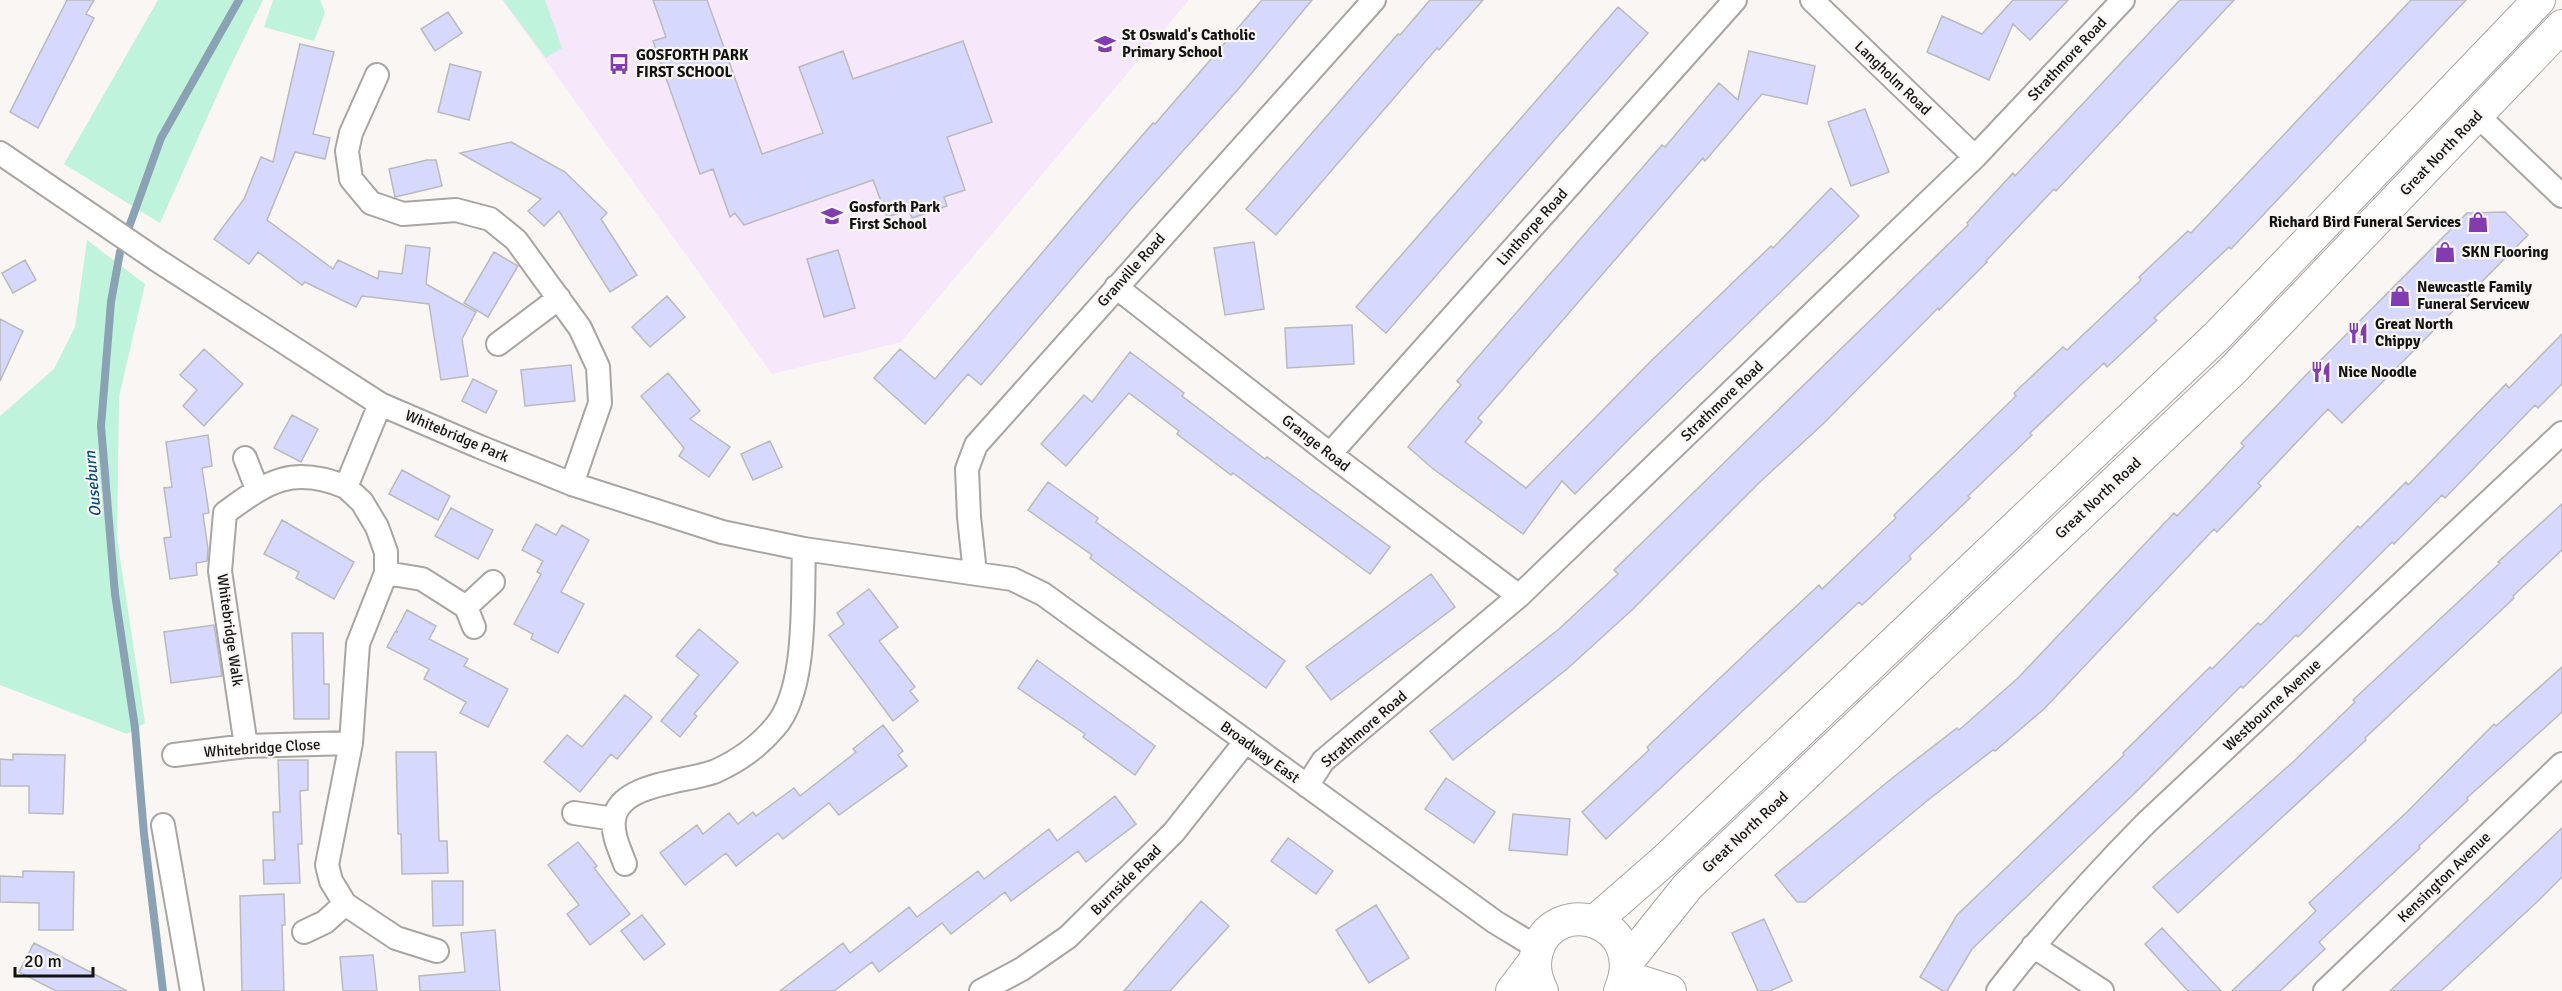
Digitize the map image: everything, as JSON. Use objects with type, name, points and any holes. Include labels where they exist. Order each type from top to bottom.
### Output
[{"type":"main road","points":[[1595,921],[1682,843],[2218,335],[2539,0]]},
{"type":"main road","name":"Great North Road","points":[[1624,977],[1688,886],[2232,371],[2562,26]]},
{"type":"main road","points":[[1512,991],[1538,967],[1544,936],[1561,924],[1581,919],[1595,921],[1607,927],[1617,937],[1624,948],[1624,977],[1670,991]]},
{"type":"street","name":"Granville Road","points":[[975,573],[967,469],[976,445],[1374,0]]},
{"type":"street","name":"Linthorpe Road","points":[[1330,454],[1735,0]]},
{"type":"street","name":"Langholm Road","points":[[1812,0],[1975,157]]},
{"type":"street","name":"Strathmore Road","points":[[1307,786],[1323,761],[1519,596],[1975,157],[2122,0]]},
{"type":"street","points":[[377,75],[351,133],[347,152],[351,179],[371,203],[403,213],[456,210],[490,219],[516,240],[580,328],[598,367],[600,403],[572,484]]},
{"type":"street","points":[[2477,115],[2562,196]]},
{"type":"street","name":"Whitebridge Park","points":[[0,153],[157,260],[380,404],[572,484],[722,531],[804,549],[975,573]]},
{"type":"street","name":"Grange Road","points":[[1116,287],[1330,454],[1519,596]]},
{"type":"street","points":[[498,344],[559,298]]},
{"type":"street","points":[[346,487],[380,404]]},
{"type":"street","name":"Westbourne Avenue","points":[[1998,991],[2033,946],[2100,870],[2146,823],[2562,433]]},
{"type":"street","points":[[245,458],[257,489],[298,476],[323,478],[346,487],[362,502],[377,527],[386,552],[386,573],[358,644],[351,742],[327,865],[331,881],[345,904],[396,938],[437,951]]},
{"type":"street","name":"Whitebridge Walk","points":[[246,746],[220,572],[225,513],[257,489]]},
{"type":"street","points":[[625,864],[616,840],[614,819],[621,805],[638,791],[715,771],[749,752],[775,727],[791,702],[798,674],[804,549]]},
{"type":"street","points":[[386,573],[422,579],[470,617],[493,582]]},
{"type":"street","name":"Broadway East","points":[[975,573],[1012,579],[1043,594],[1495,922],[1538,967]]},
{"type":"street","name":"Burnside Road","points":[[981,991],[1022,969],[1068,937],[1174,832],[1246,741]]},
{"type":"street","name":"Whitebridge Close","points":[[174,755],[246,746],[351,742]]},
{"type":"street","name":"Kensington Avenue","points":[[2325,991],[2562,764]]},
{"type":"street","points":[[574,813],[614,819]]},
{"type":"street","points":[[163,825],[192,991]]},
{"type":"street","points":[[304,932],[325,922],[345,904]]},
{"type":"street","points":[[2033,946],[2102,991]]},
{"type":"shaded area","name":"Gosforth Park First School","points":[[502,0],[1189,0],[901,342],[772,374]]},
{"type":"green space","points":[[158,0],[263,0],[228,71],[160,223],[64,164]]},
{"type":"green space","points":[[273,0],[320,0],[325,13],[314,41],[264,27]]},
{"type":"green space","points":[[503,0],[545,0],[562,48],[546,58]]},
{"type":"green space","points":[[87,240],[145,284],[119,397],[117,538],[145,723],[127,734],[0,685],[0,416],[54,369],[75,327]]},
{"type":"building","points":[[67,0],[94,0],[86,14],[94,18],[38,128],[10,112]]},
{"type":"building","points":[[653,0],[707,0],[762,154],[823,133],[799,67],[843,51],[853,79],[963,41],[992,122],[947,137],[965,190],[944,197],[947,206],[912,218],[909,210],[887,217],[873,180],[744,225],[735,213],[730,217],[713,169],[700,174],[653,41],[666,37]]},
{"type":"building","points":[[1262,0],[1312,0],[1241,86],[1131,209],[981,385],[968,374],[925,424],[874,378],[900,349],[935,379],[1153,123],[1155,124]]},
{"type":"building","points":[[1430,0],[1483,0],[1439,50],[1437,48],[1276,235],[1246,209]]},
{"type":"building","points":[[2013,0],[2068,0],[2030,40],[2013,24],[1989,80],[1927,52],[1942,16],[1982,34]]},
{"type":"building","points":[[2180,0],[2234,0],[1987,262],[1633,609],[1567,669],[1453,760],[1430,731],[1559,629],[1618,574],[1614,570],[1968,225],[1967,223],[2013,173],[2015,176]]},
{"type":"building","points":[[2411,0],[2466,0],[2231,249],[2229,247],[2154,318],[2157,320],[2107,367],[2104,363],[2030,433],[2032,435],[1909,556],[1911,559],[1862,605],[1859,602],[1606,839],[1582,812],[1649,750],[1647,747],[1760,640],[1819,585],[1822,589],[1896,518],[1894,515],[2016,396],[2014,393],[2063,347],[2067,350],[2141,280],[2139,277],[2188,231],[2191,233]]},
{"type":"building","points":[[1618,7],[1648,33],[1386,333],[1356,307]]},
{"type":"building","points":[[448,12],[462,33],[435,51],[421,29]]},
{"type":"building","points":[[300,44],[334,52],[313,134],[330,138],[325,159],[295,152],[267,220],[333,269],[338,260],[378,279],[379,271],[402,274],[406,245],[430,248],[426,284],[476,312],[462,339],[468,376],[441,380],[429,304],[362,296],[356,307],[305,282],[302,285],[258,252],[249,264],[214,239],[244,199],[261,157],[273,162]]},
{"type":"building","points":[[1749,51],[1815,66],[1807,104],[1762,94],[1705,161],[1703,158],[1478,418],[1482,422],[1465,442],[1526,488],[1651,361],[1771,246],[1773,248],[1831,188],[1859,216],[1575,494],[1562,481],[1523,534],[1432,468],[1408,447],[1461,385],[1457,381],[1662,145],[1665,147],[1719,83],[1738,100]]},
{"type":"building","points":[[450,64],[481,72],[469,120],[438,112]]},
{"type":"building","points":[[1865,109],[1889,172],[1851,186],[1828,122]]},
{"type":"building","points":[[511,142],[565,172],[607,213],[601,219],[637,275],[610,292],[559,211],[544,226],[528,211],[541,199],[460,153]]},
{"type":"building","points":[[436,160],[442,186],[395,197],[389,169]]},
{"type":"building","points":[[2505,212],[2528,235],[2342,423],[2328,409],[2258,483],[2261,486],[2217,532],[2214,529],[2044,709],[1995,751],[1993,750],[1928,800],[1805,902],[1797,902],[1775,875],[1891,779],[1957,728],[1959,730],[2018,678],[2174,513],[2177,516],[2208,484],[2244,446],[2241,443],[2305,376],[2467,213]]},
{"type":"building","points":[[1254,242],[1264,309],[1225,315],[1214,248]]},
{"type":"building","points":[[838,250],[855,308],[824,317],[807,259]]},
{"type":"building","points":[[494,252],[518,266],[488,317],[464,303]]},
{"type":"building","points":[[25,260],[36,280],[13,293],[2,273]]},
{"type":"building","points":[[667,296],[685,317],[650,347],[632,327]]},
{"type":"building","points":[[0,319],[23,331],[0,381]]},
{"type":"building","points":[[1352,325],[1354,364],[1287,368],[1285,328]]},
{"type":"building","points":[[2562,334],[2562,384],[2538,408],[2535,405],[2445,498],[2442,495],[2394,544],[2392,542],[2298,637],[2296,635],[2243,688],[2241,686],[2139,789],[1972,949],[1947,991],[1943,991],[1920,977],[1957,915],[2124,755],[2123,753],[2210,667],[2212,669],[2258,623],[2261,625],[2358,526],[2360,528],[2406,482],[2408,485],[2506,384],[2509,388]]},
{"type":"building","points":[[204,349],[243,384],[204,426],[183,406],[197,390],[180,375]]},
{"type":"building","points":[[1130,352],[1184,393],[1182,396],[1265,459],[1267,457],[1390,547],[1370,574],[1233,473],[1231,475],[1177,434],[1179,431],[1129,393],[1066,466],[1041,444],[1084,395],[1092,402]]},
{"type":"building","points":[[571,365],[575,401],[525,406],[521,370]]},
{"type":"building","points":[[668,373],[700,411],[690,419],[730,447],[709,477],[679,456],[684,448],[641,396]]},
{"type":"building","points":[[473,379],[497,391],[486,413],[462,401]]},
{"type":"building","points":[[292,415],[318,429],[301,462],[274,448]]},
{"type":"building","points":[[208,435],[212,466],[202,468],[209,513],[203,514],[208,549],[207,561],[196,563],[197,575],[170,579],[164,538],[171,537],[164,488],[172,487],[166,442]]},
{"type":"building","points":[[770,441],[782,467],[753,480],[741,454]]},
{"type":"building","points":[[402,470],[450,496],[438,520],[389,494]]},
{"type":"building","points":[[1048,482],[1098,518],[1096,522],[1285,661],[1266,688],[1090,558],[1092,555],[1028,510]]},
{"type":"building","points":[[2562,504],[2562,550],[2365,738],[2366,740],[2178,913],[2153,887],[2294,761],[2355,702],[2353,700]]},
{"type":"building","points":[[451,508],[493,530],[478,559],[435,536]]},
{"type":"building","points":[[282,520],[354,562],[334,599],[296,578],[299,572],[264,554]]},
{"type":"building","points":[[536,524],[556,535],[562,525],[589,540],[561,592],[584,604],[558,653],[531,639],[533,634],[514,624],[541,574],[537,572],[543,561],[522,550]]},
{"type":"building","points":[[1431,574],[1455,607],[1331,700],[1306,667]]},
{"type":"building","points":[[869,589],[898,627],[879,641],[915,687],[910,691],[918,701],[893,721],[829,635],[844,624],[837,613]]},
{"type":"building","points":[[407,610],[436,626],[429,639],[468,659],[464,666],[508,689],[488,727],[460,713],[466,702],[424,679],[429,669],[387,647],[395,632],[398,632],[396,631]]},
{"type":"building","points":[[214,625],[222,676],[171,683],[164,632]]},
{"type":"building","points":[[699,629],[738,662],[694,714],[697,716],[680,737],[661,721],[699,675],[676,656]]},
{"type":"building","points":[[292,633],[323,633],[324,684],[329,684],[329,719],[294,719]]},
{"type":"building","points":[[1037,660],[1155,746],[1135,775],[1083,737],[1085,734],[1018,688]]},
{"type":"building","points":[[2562,667],[2562,712],[2467,798],[2468,800],[2419,846],[2420,848],[2319,942],[2325,949],[2280,991],[2232,991],[2316,911],[2309,903],[2407,812],[2494,724],[2496,726]]},
{"type":"building","points":[[625,695],[652,717],[617,759],[611,754],[580,792],[544,762],[567,735],[582,747]]},
{"type":"building","points":[[883,725],[903,751],[898,755],[907,766],[839,815],[829,803],[783,839],[778,833],[736,866],[726,853],[685,885],[660,853],[697,825],[703,834],[729,813],[738,824],[753,812],[756,816],[794,788],[800,796],[856,752],[853,749]]},
{"type":"building","points":[[396,752],[436,752],[439,841],[447,841],[448,873],[402,874],[401,834],[398,834]]},
{"type":"building","points":[[13,754],[65,755],[63,814],[29,813],[29,786],[0,786],[0,759],[13,760]]},
{"type":"building","points":[[278,760],[308,760],[308,790],[300,791],[302,844],[298,844],[300,883],[264,884],[263,860],[275,860],[273,812],[280,812]]},
{"type":"building","points":[[1446,778],[1495,812],[1474,843],[1425,809]]},
{"type":"building","points":[[1115,796],[1136,824],[1086,862],[1078,851],[1011,901],[1005,892],[951,934],[942,923],[879,972],[872,962],[834,991],[780,991],[843,943],[850,953],[909,907],[917,917],[978,871],[984,879],[1049,829],[1057,841]]},
{"type":"building","points":[[1513,814],[1570,819],[1567,855],[1509,850]]},
{"type":"building","points":[[2562,828],[2562,877],[2538,901],[2441,991],[2390,991]]},
{"type":"building","points":[[1288,838],[1333,871],[1316,894],[1271,861]]},
{"type":"building","points":[[578,842],[597,866],[594,868],[630,914],[590,945],[567,914],[579,905],[548,865]]},
{"type":"building","points":[[23,871],[74,872],[73,930],[39,930],[39,903],[0,902],[0,876],[23,877]]},
{"type":"building","points":[[432,881],[463,881],[463,925],[433,926]]},
{"type":"building","points":[[284,894],[285,925],[282,925],[284,991],[242,991],[240,896]]},
{"type":"building","points":[[1201,901],[1229,926],[1170,991],[1124,991]]},
{"type":"building","points":[[1376,905],[1409,958],[1369,983],[1336,930]]},
{"type":"building","points":[[642,915],[665,944],[644,960],[621,931]]},
{"type":"building","points":[[1764,919],[1792,981],[1770,991],[1758,991],[1732,933]]},
{"type":"building","points":[[2162,928],[2221,991],[2188,991],[2145,944]]},
{"type":"building","points":[[495,930],[500,991],[420,991],[419,976],[465,972],[461,933]]},
{"type":"building","points":[[34,943],[127,991],[56,991],[19,972]]},
{"type":"building","points":[[373,955],[377,991],[343,991],[340,957]]},
{"type":"waterway","name":"Ouseburn","points":[[163,991],[144,834],[135,728],[115,594],[101,426],[111,302],[120,252],[161,138],[239,0]]},
{"type":"place","name":"St Oswald's Catholic Primary School","points":[[1105,44]]},
{"type":"place","name":"GOSFORTH PARK FIRST SCHOOL","points":[[619,64]]},
{"type":"place","name":"Gosforth Park First School","points":[[832,216]]},
{"type":"place","name":"Richard Bird Funeral Services","points":[[2478,222]]},
{"type":"place","name":"SKN Flooring","points":[[2445,252]]},
{"type":"place","name":"Newcastle Family Funeral Servicew","points":[[2400,296]]},
{"type":"place","name":"Great North Chippy","points":[[2358,333]]},
{"type":"place","name":"Nice Noodle","points":[[2321,372]]}]
